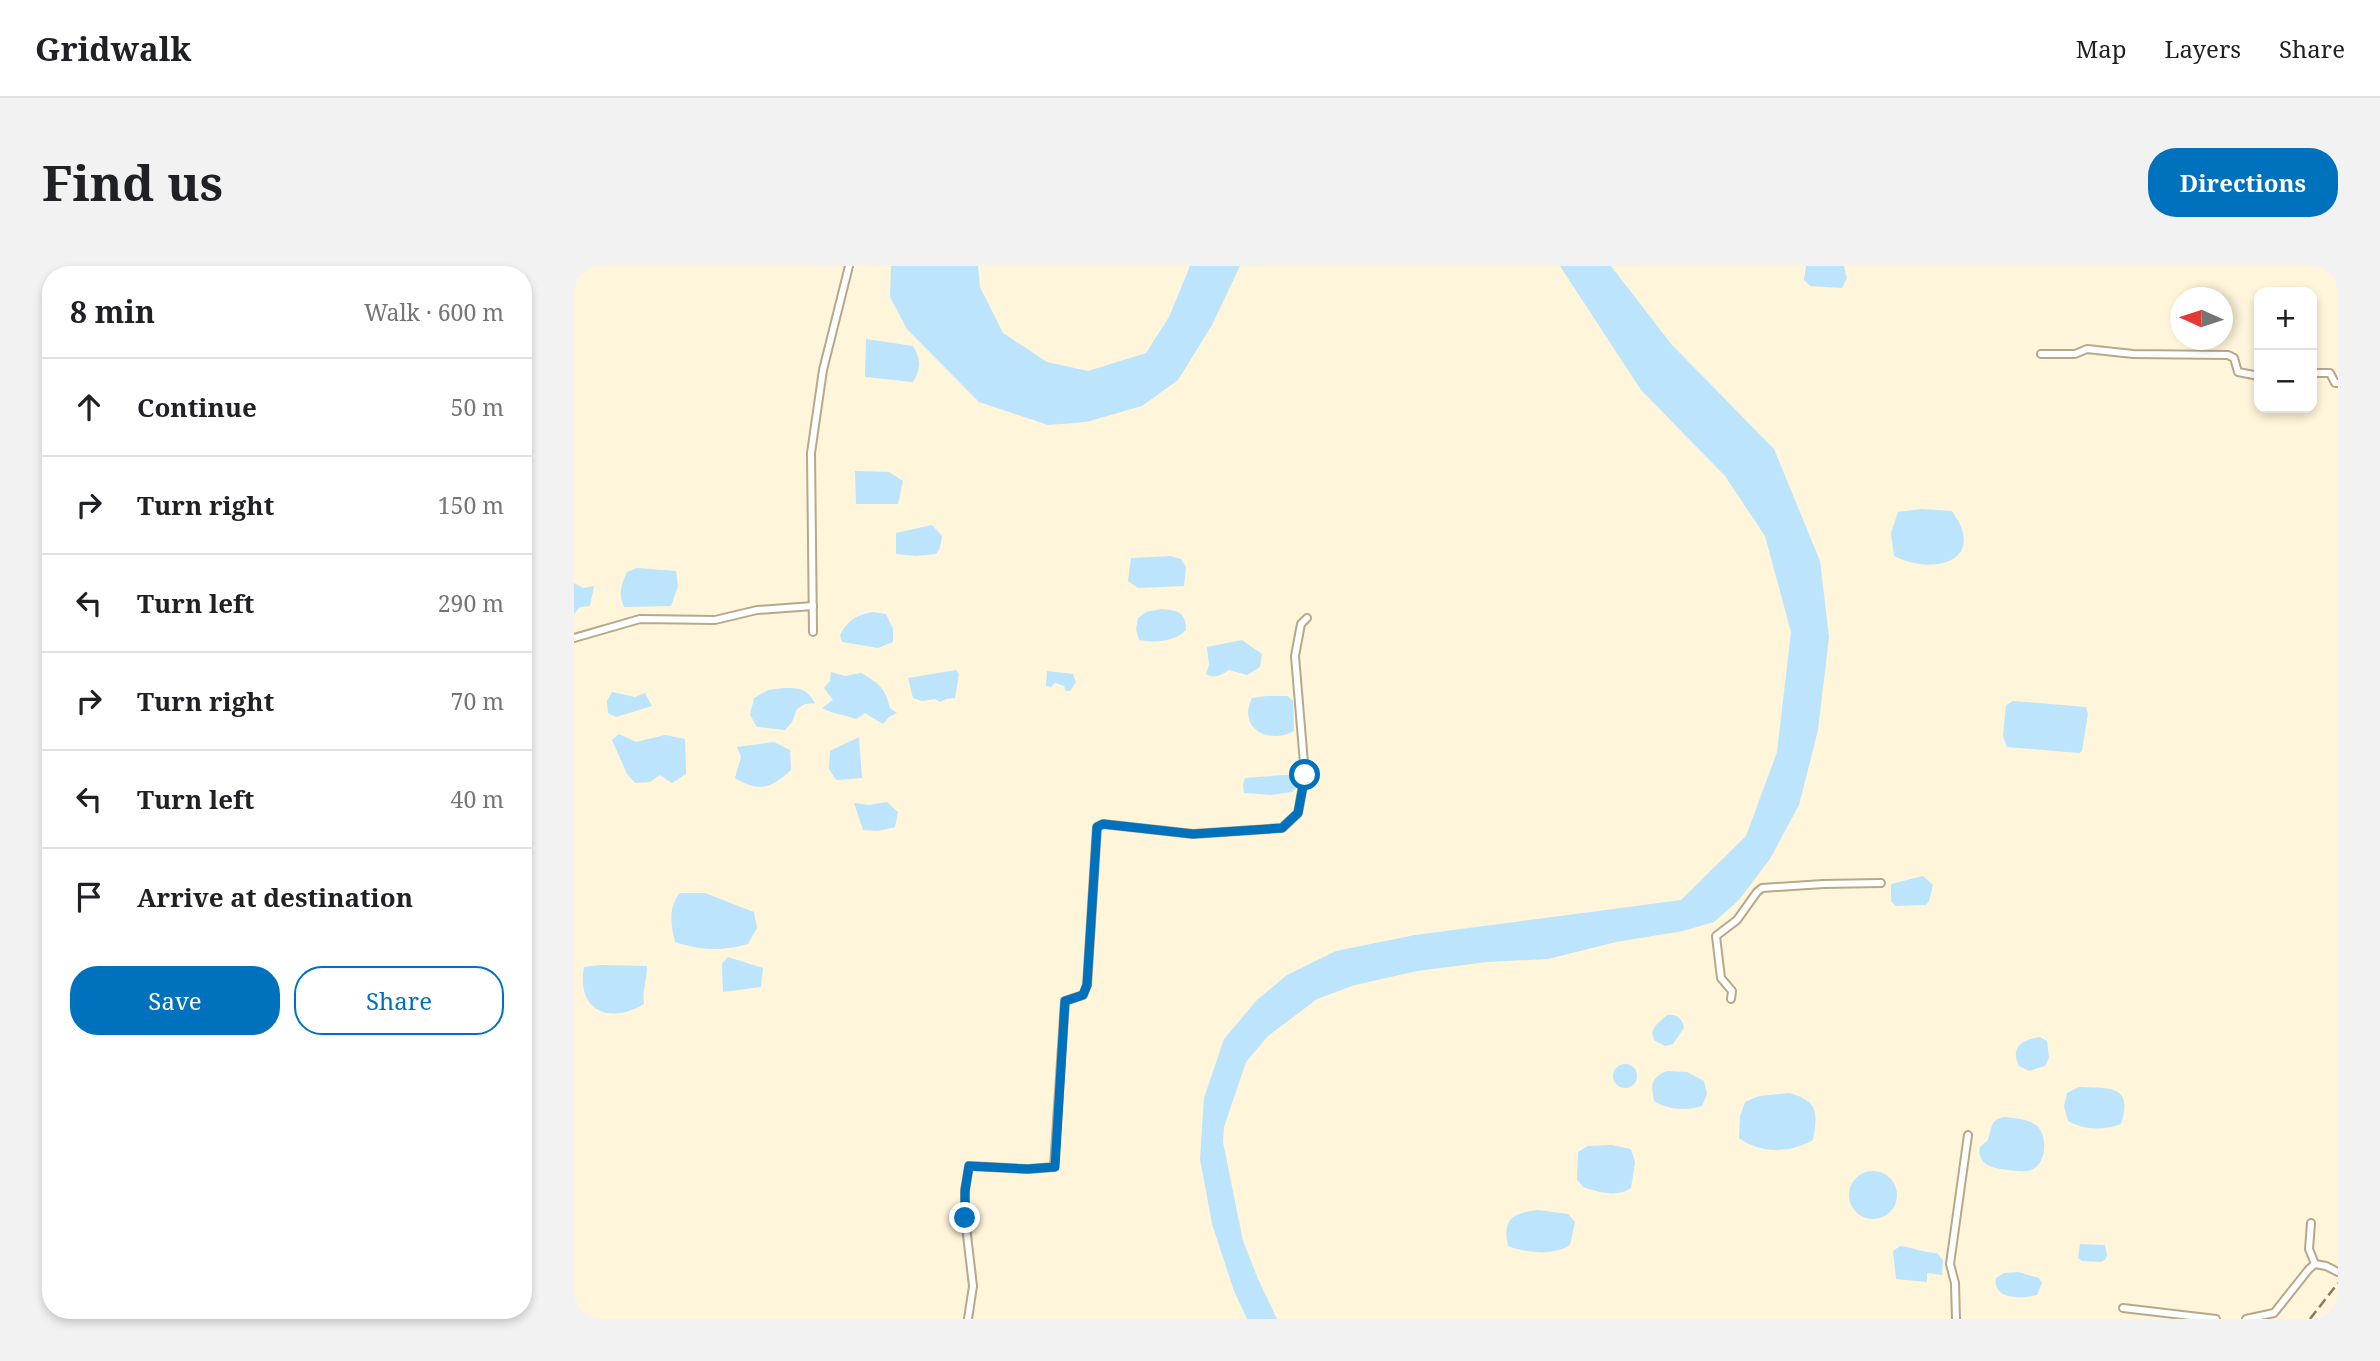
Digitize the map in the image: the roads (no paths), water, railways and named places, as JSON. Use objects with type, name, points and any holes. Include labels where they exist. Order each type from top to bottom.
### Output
[{"type":"street","points":[[813,632],[811,453],[823,370],[849,266]]},
{"type":"street","points":[[2041,354],[2075,354],[2087,349],[2108,349],[2133,354],[2228,355],[2234,358],[2238,372],[2254,375]]},
{"type":"street","points":[[2317,373],[2330,373],[2335,383],[2338,383]]},
{"type":"street","points":[[574,638],[640,619],[715,620],[757,610],[813,606]]},
{"type":"street","points":[[968,1319],[973,1286],[965,1218],[969,1166],[1028,1169],[1055,1167],[1065,1001],[1083,995],[1087,985],[1097,827],[1103,824],[1193,834],[1282,828],[1298,813],[1305,775],[1295,656],[1301,624],[1307,618]]},
{"type":"street","points":[[1731,999],[1732,991],[1721,978],[1716,936],[1737,920],[1762,888],[1881,883]]},
{"type":"street","points":[[1956,1319],[1955,1283],[1950,1264],[1968,1135]]},
{"type":"street","points":[[2311,1223],[2309,1249],[2315,1264]]},
{"type":"street","points":[[2315,1264],[2338,1272]]},
{"type":"street","points":[[2246,1319],[2274,1313],[2315,1264]]},
{"type":"street","points":[[2123,1308],[2216,1319]]},
{"type":"water","points":[[891,266],[978,266],[980,287],[1003,333],[1047,362],[1088,371],[1146,353],[1169,317],[1190,266],[1240,266],[1212,325],[1178,380],[1142,406],[1086,422],[1048,425],[979,402],[907,329],[890,297]]},
{"type":"water","points":[[1560,266],[1611,266],[1672,345],[1774,449],[1820,561],[1829,637],[1818,730],[1799,805],[1770,859],[1739,900],[1714,922],[1548,959],[1487,962],[1417,971],[1355,985],[1317,999],[1268,1036],[1246,1062],[1224,1127],[1223,1142],[1243,1241],[1277,1319],[1247,1319],[1234,1291],[1212,1224],[1200,1159],[1204,1098],[1224,1039],[1257,1000],[1287,975],[1336,951],[1415,935],[1681,900],[1746,836],[1777,752],[1791,632],[1765,536],[1725,476],[1641,390]]},
{"type":"water","points":[[1806,266],[1844,266],[1847,278],[1842,288],[1810,286],[1804,280]]},
{"type":"water","points":[[866,339],[913,346],[919,364],[913,382],[865,377]]},
{"type":"water","points":[[855,471],[889,472],[903,481],[898,504],[856,504]]},
{"type":"water","points":[[1921,509],[1952,511],[1961,528],[1964,542],[1960,552],[1952,560],[1925,564],[1894,556],[1891,533],[1898,512]]},
{"type":"water","points":[[932,525],[942,536],[936,554],[896,554],[896,533]]},
{"type":"water","points":[[1170,556],[1181,559],[1186,567],[1184,586],[1138,588],[1128,581],[1131,558]]},
{"type":"water","points":[[637,568],[676,571],[678,586],[671,606],[624,607],[621,593],[623,581],[627,572]]},
{"type":"water","points":[[574,583],[583,588],[594,586],[590,606],[580,607],[574,614]]},
{"type":"water","points":[[1161,609],[1180,613],[1186,630],[1164,641],[1139,640],[1136,629],[1138,618],[1146,612]]},
{"type":"water","points":[[873,612],[886,614],[893,629],[893,642],[878,648],[842,642],[840,635],[849,622]]},
{"type":"water","points":[[1242,640],[1262,654],[1260,667],[1247,675],[1229,670],[1221,675],[1206,674],[1209,665],[1207,647]]},
{"type":"water","points":[[956,670],[959,674],[955,698],[940,702],[935,699],[922,701],[913,698],[908,678]]},
{"type":"water","points":[[1047,671],[1073,674],[1076,682],[1070,691],[1055,683],[1051,687],[1046,686]]},
{"type":"water","points":[[831,672],[845,676],[861,673],[877,683],[890,708],[897,713],[883,724],[865,713],[856,719],[822,708],[833,700],[824,688],[830,681]]},
{"type":"water","points":[[768,690],[802,690],[809,694],[815,703],[805,704],[797,709],[792,722],[785,730],[757,727],[750,715],[754,698]]},
{"type":"water","points":[[612,692],[635,697],[645,693],[652,706],[616,717],[608,713],[607,701]]},
{"type":"water","points":[[1288,696],[1293,701],[1294,731],[1284,735],[1266,735],[1252,725],[1248,709],[1252,698]]},
{"type":"water","points":[[2013,701],[2086,707],[2088,714],[2082,751],[2079,753],[2007,747],[2003,736],[2006,705]]},
{"type":"water","points":[[619,734],[636,742],[665,735],[685,739],[686,774],[672,783],[660,775],[650,782],[635,783],[627,774],[612,740]]},
{"type":"water","points":[[859,737],[862,778],[836,780],[829,769],[830,751]]},
{"type":"water","points":[[774,742],[790,750],[791,770],[777,781],[758,787],[735,778],[741,757],[737,747]]},
{"type":"water","points":[[1292,775],[1299,785],[1292,792],[1271,795],[1244,793],[1245,778]]},
{"type":"water","points":[[887,802],[898,812],[895,827],[878,831],[863,830],[854,803],[869,805]]},
{"type":"water","points":[[1923,876],[1933,885],[1926,905],[1896,906],[1891,901],[1891,884]]},
{"type":"water","points":[[680,893],[705,893],[754,912],[757,928],[748,944],[712,949],[675,942],[672,910]]},
{"type":"water","points":[[728,957],[763,968],[761,987],[723,992],[722,964]]},
{"type":"water","points":[[647,966],[644,1004],[619,1013],[608,1013],[590,1004],[583,982],[584,967]]},
{"type":"water","points":[[1667,1015],[1679,1017],[1684,1028],[1673,1044],[1665,1046],[1654,1040],[1652,1032]]},
{"type":"water","points":[[2040,1037],[2047,1041],[2049,1058],[2045,1066],[2029,1071],[2019,1066],[2016,1054],[2019,1046],[2027,1040]]},
{"type":"water","points":[[1625,1064],[1634,1067],[1637,1076],[1634,1085],[1625,1088],[1616,1085],[1613,1076],[1616,1067]]},
{"type":"water","points":[[1667,1071],[1687,1072],[1704,1081],[1707,1094],[1702,1106],[1678,1109],[1654,1101],[1653,1082],[1657,1076]]},
{"type":"water","points":[[2079,1087],[2109,1089],[2121,1095],[2124,1111],[2121,1124],[2094,1128],[2068,1121],[2064,1106],[2067,1093]]},
{"type":"water","points":[[1789,1093],[1806,1100],[1814,1109],[1813,1140],[1776,1150],[1756,1147],[1739,1138],[1740,1116],[1745,1102],[1759,1096]]},
{"type":"water","points":[[2004,1117],[2030,1122],[2041,1131],[2043,1156],[2031,1170],[2002,1169],[1983,1162],[1979,1153],[1980,1147],[1988,1140],[1994,1122]]},
{"type":"water","points":[[1611,1145],[1631,1149],[1635,1162],[1631,1188],[1614,1193],[1583,1187],[1577,1179],[1578,1152],[1588,1146]]},
{"type":"water","points":[[1873,1171],[1890,1178],[1897,1195],[1890,1212],[1873,1219],[1856,1212],[1849,1195],[1856,1178]]},
{"type":"water","points":[[1538,1210],[1568,1214],[1575,1222],[1570,1245],[1556,1251],[1540,1252],[1508,1246],[1507,1229],[1511,1219],[1522,1213]]},
{"type":"water","points":[[2080,1244],[2105,1245],[2105,1260],[2082,1261],[2078,1258]]},
{"type":"water","points":[[1900,1246],[1937,1253],[1943,1260],[1942,1275],[1927,1273],[1927,1282],[1896,1279],[1893,1251]]},
{"type":"water","points":[[2018,1272],[2039,1278],[2042,1283],[2037,1295],[2016,1297],[1999,1291],[1996,1278],[2004,1273]]},
{"type":"railway","points":[[2310,1319],[2338,1283]]}]
